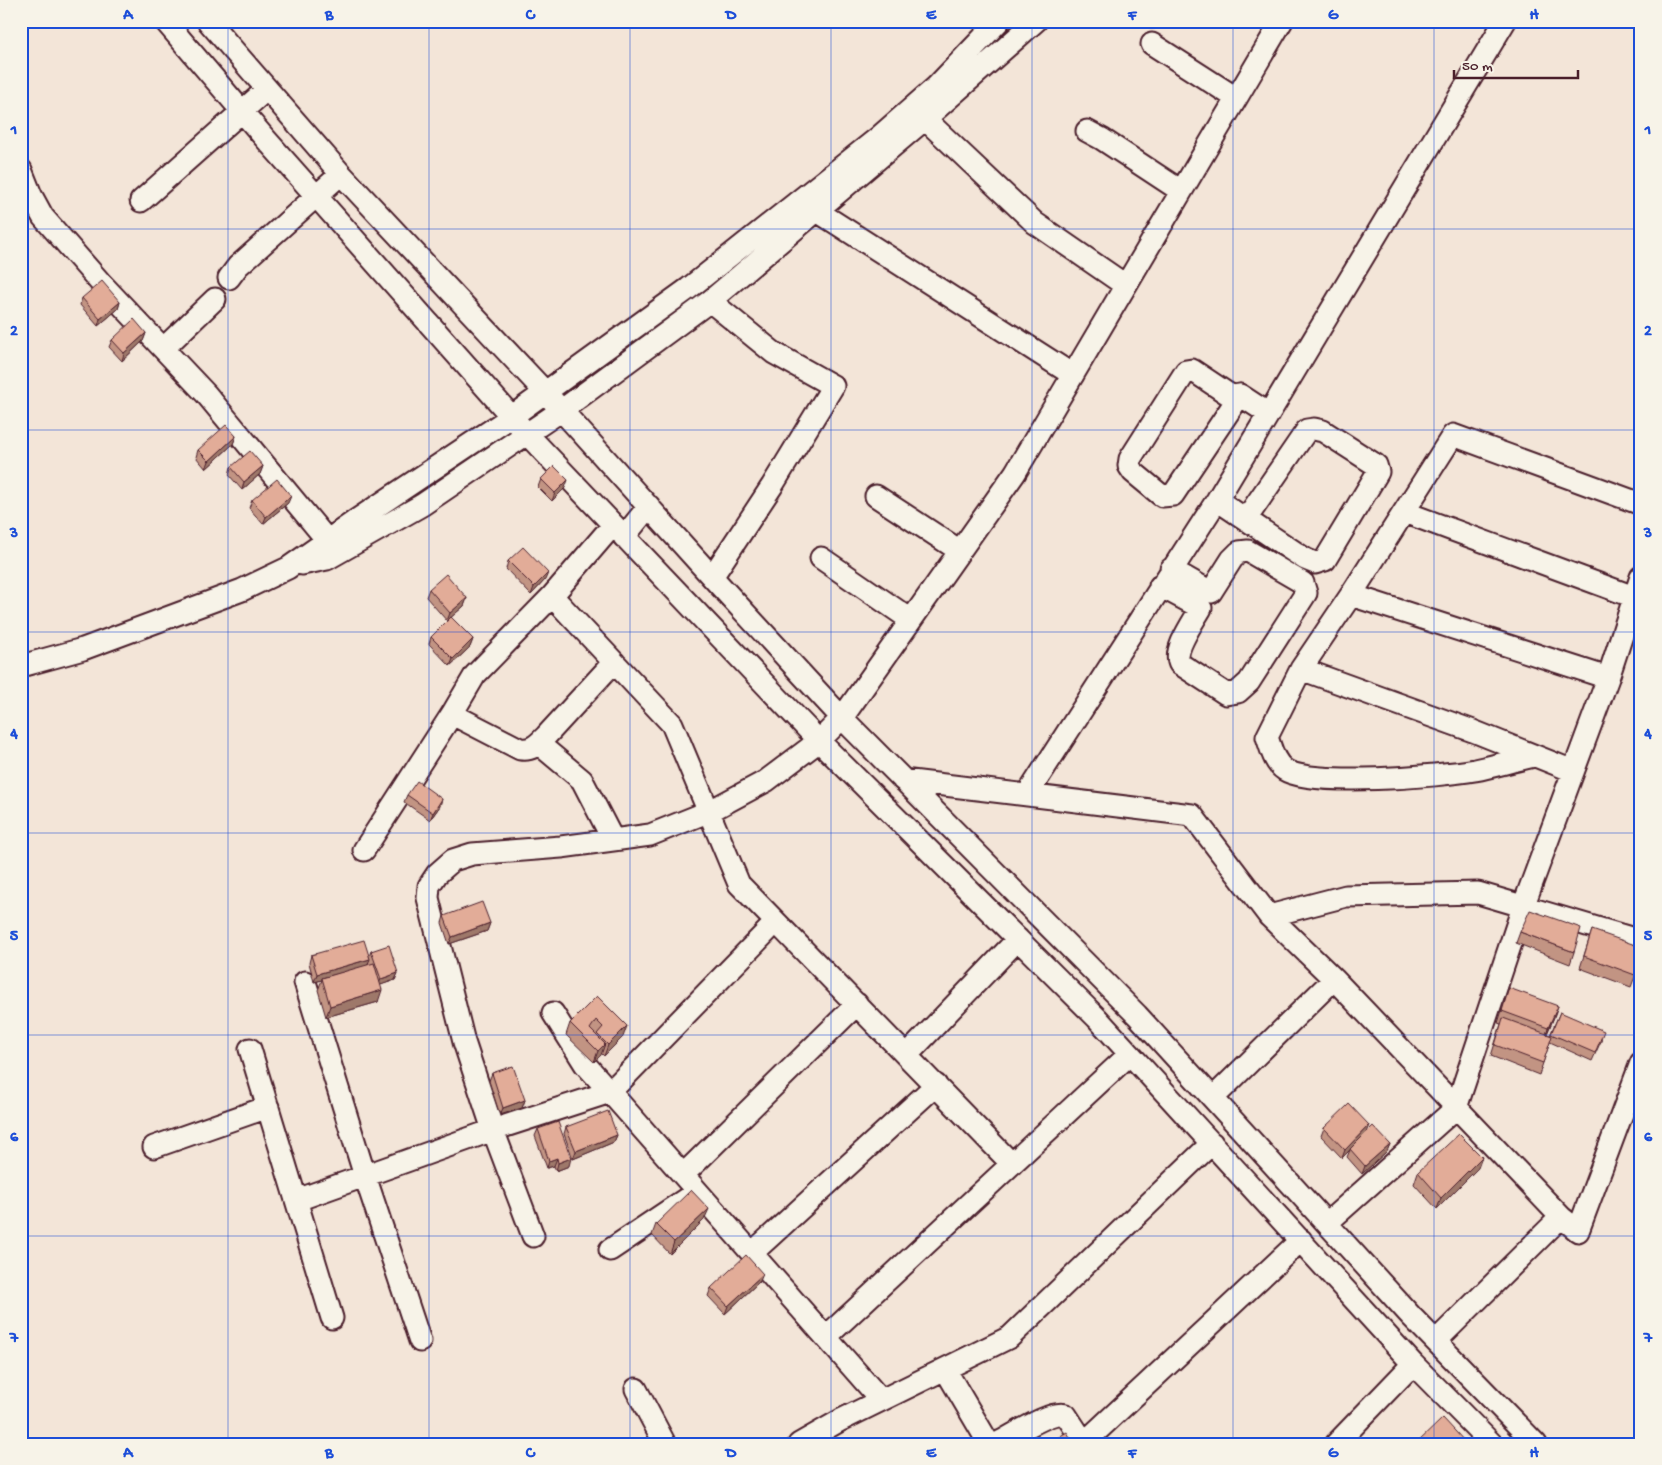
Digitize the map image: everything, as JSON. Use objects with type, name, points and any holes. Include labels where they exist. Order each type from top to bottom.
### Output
[{"type":"street","points":[[165,21],[526,434],[819,741],[1097,1018],[1414,1364],[1492,1444]]},
{"type":"street","points":[[208,21],[341,174],[562,410],[712,578],[842,718],[1137,1016],[1436,1342],[1536,1444]]},
{"type":"street","points":[[328,546],[688,289],[879,136],[936,87],[999,21]]},
{"type":"street","points":[[328,546],[422,505],[562,410],[710,301],[925,119],[1036,21]]},
{"type":"street","points":[[532,1236],[464,1042],[428,898],[429,886],[437,874],[454,860],[472,854],[650,835],[710,811],[766,781],[819,741],[842,718],[1015,473],[1282,21]]},
{"type":"street","points":[[1027,795],[1217,500],[1505,21]]},
{"type":"street","points":[[1152,44],[1236,98]]},
{"type":"street","points":[[141,201],[267,89]]},
{"type":"street","points":[[925,119],[1035,223],[1125,285]]},
{"type":"street","points":[[1087,131],[1181,191]]},
{"type":"street","points":[[21,170],[31,195],[43,217],[100,282],[164,348],[226,418],[328,546],[327,558],[288,568],[242,590],[83,649],[21,666]]},
{"type":"street","points":[[229,278],[238,266],[341,174]]},
{"type":"street","points":[[817,211],[1072,375]]},
{"type":"street","points":[[164,348],[215,299]]},
{"type":"street","points":[[710,301],[774,354],[833,386],[772,486],[712,578]]},
{"type":"street","points":[[1240,395],[1173,495],[1162,496],[1133,472],[1129,466],[1130,459],[1186,371],[1192,370],[1228,394],[1233,396],[1240,395],[1269,414]]},
{"type":"street","points":[[1217,500],[1306,559],[1315,563],[1325,560],[1378,472],[1376,464],[1322,431],[1307,430],[1246,519]]},
{"type":"street","points":[[1535,756],[1473,770],[1415,776],[1355,779],[1307,777],[1285,770],[1274,757],[1267,737],[1301,669],[1351,595],[1453,435],[1641,504]]},
{"type":"street","points":[[876,496],[960,551]]},
{"type":"street","points":[[364,850],[476,675],[552,596],[619,531],[649,506]]},
{"type":"street","points":[[1327,1223],[1456,1108],[1523,907],[1608,678],[1638,587],[1404,512]]},
{"type":"street","points":[[1248,551],[1303,583],[1306,593],[1249,682],[1238,692],[1231,694],[1226,694],[1180,664],[1177,659],[1178,650],[1206,600],[1232,560],[1239,552],[1248,551]]},
{"type":"street","points":[[821,558],[912,620]]},
{"type":"street","points":[[1166,578],[1206,600]]},
{"type":"street","points":[[1351,595],[1608,678]]},
{"type":"street","points":[[552,596],[672,724],[739,884],[1012,1164]]},
{"type":"street","points":[[452,714],[520,749],[529,749],[538,744],[614,662]]},
{"type":"street","points":[[1301,669],[1473,731],[1573,771]]},
{"type":"street","points":[[538,744],[582,780],[613,840]]},
{"type":"street","points":[[903,780],[1192,815],[1269,916],[1334,979],[1561,1217],[1578,1231],[1641,1063]]},
{"type":"street","points":[[1269,916],[1346,896],[1478,893],[1641,941]]},
{"type":"street","points":[[297,1200],[494,1130],[610,1092],[776,922]]},
{"type":"street","points":[[907,1055],[1018,940]]},
{"type":"street","points":[[1213,1098],[1334,979]]},
{"type":"street","points":[[305,982],[365,1176],[420,1341]]},
{"type":"street","points":[[683,1175],[857,1004]]},
{"type":"street","points":[[553,1013],[581,1058],[881,1400]]},
{"type":"street","points":[[250,1049],[332,1318]]},
{"type":"street","points":[[826,1337],[1130,1054]]},
{"type":"street","points":[[752,1253],[936,1085]]},
{"type":"street","points":[[154,1147],[268,1107]]},
{"type":"street","points":[[799,1444],[822,1438],[881,1400],[1010,1337],[1212,1144]]},
{"type":"street","points":[[610,1250],[697,1191]]},
{"type":"street","points":[[1436,1342],[1561,1217]]},
{"type":"street","points":[[945,1369],[988,1442],[992,1444],[1000,1442],[1050,1416],[1062,1413],[1066,1415],[1085,1443],[1301,1240]]},
{"type":"street","points":[[1336,1444],[1414,1364]]},
{"type":"street","points":[[636,1389],[665,1444]]},
{"type":"building","points":[[102,281],[120,302],[100,319],[82,298]]},
{"type":"building","points":[[134,319],[146,333],[124,353],[112,340]]},
{"type":"building","points":[[226,425],[236,436],[209,461],[198,450]]},
{"type":"building","points":[[250,451],[263,466],[244,482],[231,467]]},
{"type":"building","points":[[554,466],[568,480],[555,493],[541,479]]},
{"type":"building","points":[[277,479],[291,496],[266,517],[252,500]]},
{"type":"building","points":[[523,547],[548,573],[534,587],[508,561]]},
{"type":"building","points":[[446,574],[467,598],[450,613],[429,589]]},
{"type":"building","points":[[451,617],[473,639],[453,659],[431,637]]},
{"type":"building","points":[[417,781],[442,799],[433,813],[407,795]]},
{"type":"building","points":[[482,902],[490,923],[452,937],[444,916]]},
{"type":"building","points":[[1530,910],[1581,928],[1574,952],[1520,932]]},
{"type":"building","points":[[1592,930],[1641,947],[1641,960],[1635,975],[1584,956]]},
{"type":"building","points":[[364,940],[370,959],[317,974],[311,955]]},
{"type":"building","points":[[389,945],[398,973],[381,979],[371,951]]},
{"type":"building","points":[[374,963],[382,990],[330,1006],[322,978]]},
{"type":"building","points":[[1509,988],[1558,1006],[1548,1028],[1502,1011]]},
{"type":"building","points":[[597,996],[627,1026],[608,1045],[597,1034],[603,1027],[596,1020],[590,1029],[605,1044],[598,1051],[570,1023]]},
{"type":"building","points":[[1560,1012],[1604,1031],[1595,1053],[1551,1034]]},
{"type":"building","points":[[1503,1018],[1552,1036],[1543,1063],[1495,1045]]},
{"type":"building","points":[[513,1066],[525,1100],[503,1108],[492,1073]]},
{"type":"building","points":[[1349,1104],[1369,1125],[1345,1150],[1324,1128]]},
{"type":"building","points":[[608,1111],[617,1135],[576,1151],[566,1127]]},
{"type":"building","points":[[558,1122],[571,1158],[558,1163],[557,1158],[549,1161],[538,1129]]},
{"type":"building","points":[[1373,1126],[1390,1144],[1365,1166],[1350,1149]]},
{"type":"building","points":[[1459,1134],[1482,1157],[1441,1198],[1418,1172]]},
{"type":"building","points":[[691,1190],[709,1209],[674,1242],[656,1224]]},
{"type":"building","points":[[746,1255],[763,1274],[728,1306],[711,1288]]},
{"type":"building","points":[[1443,1418],[1467,1444],[1416,1444]]},
{"type":"building","points":[[1067,1432],[1074,1444],[1047,1444]]}]
